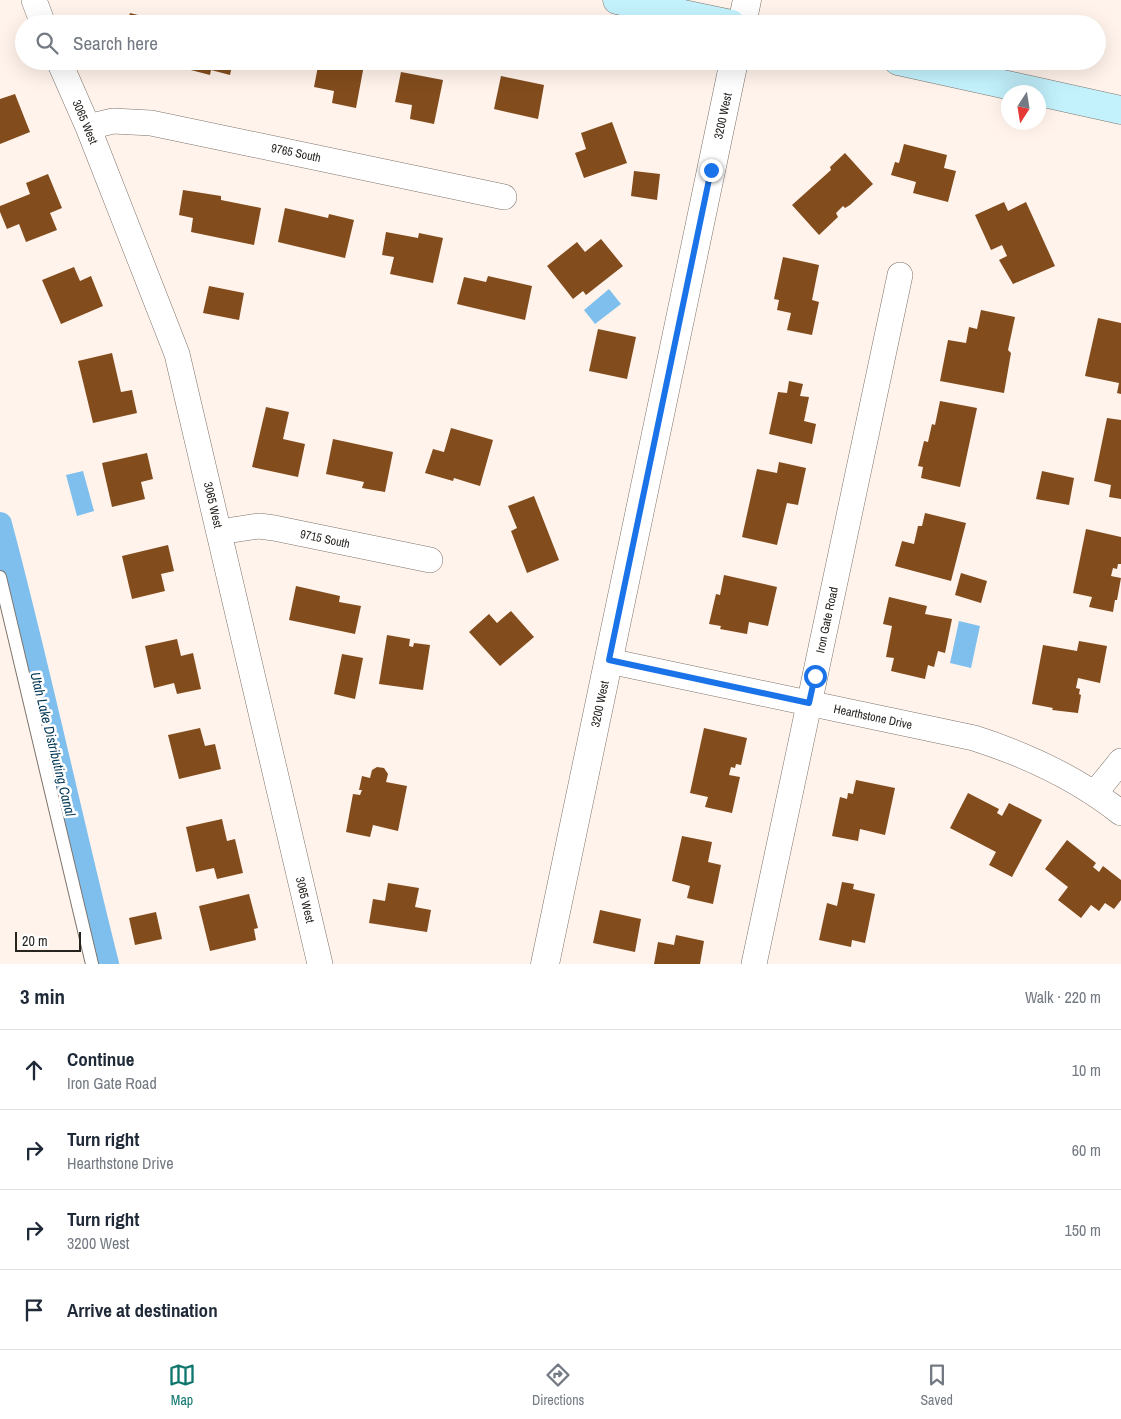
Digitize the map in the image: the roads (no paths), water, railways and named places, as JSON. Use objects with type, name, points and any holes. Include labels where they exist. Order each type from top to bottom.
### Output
[{"type":"main road","points":[[617,0],[688,15]]},
{"type":"main road","points":[[939,70],[1121,110]]},
{"type":"street","points":[[34,0],[40,15]]},
{"type":"street","points":[[744,15],[747,0]]},
{"type":"street","name":"3065 West","points":[[64,70],[177,354],[320,964]]},
{"type":"street","name":"3200 West","points":[[545,964],[732,70]]},
{"type":"street","name":"9765 South","points":[[88,127],[113,122],[151,123],[504,197]]},
{"type":"street","name":"Iron Gate Road","points":[[754,964],[900,276]]},
{"type":"street","name":"9715 South","points":[[219,532],[252,527],[274,528],[430,560]]},
{"type":"street","name":"Hearthstone Drive","points":[[609,660],[974,738],[1004,748],[1035,762],[1095,793],[1121,813]]},
{"type":"street","points":[[1095,793],[1121,760]]},
{"type":"lane","points":[[0,577],[92,964]]},
{"type":"water","points":[[609,289],[621,304],[595,324],[584,310]]},
{"type":"water","points":[[83,471],[94,511],[77,516],[66,475]]},
{"type":"water","points":[[959,621],[980,626],[971,668],[950,663]]},
{"type":"waterway","name":"Utah Lake Distributing Canal","points":[[0,524],[107,964]]}]
